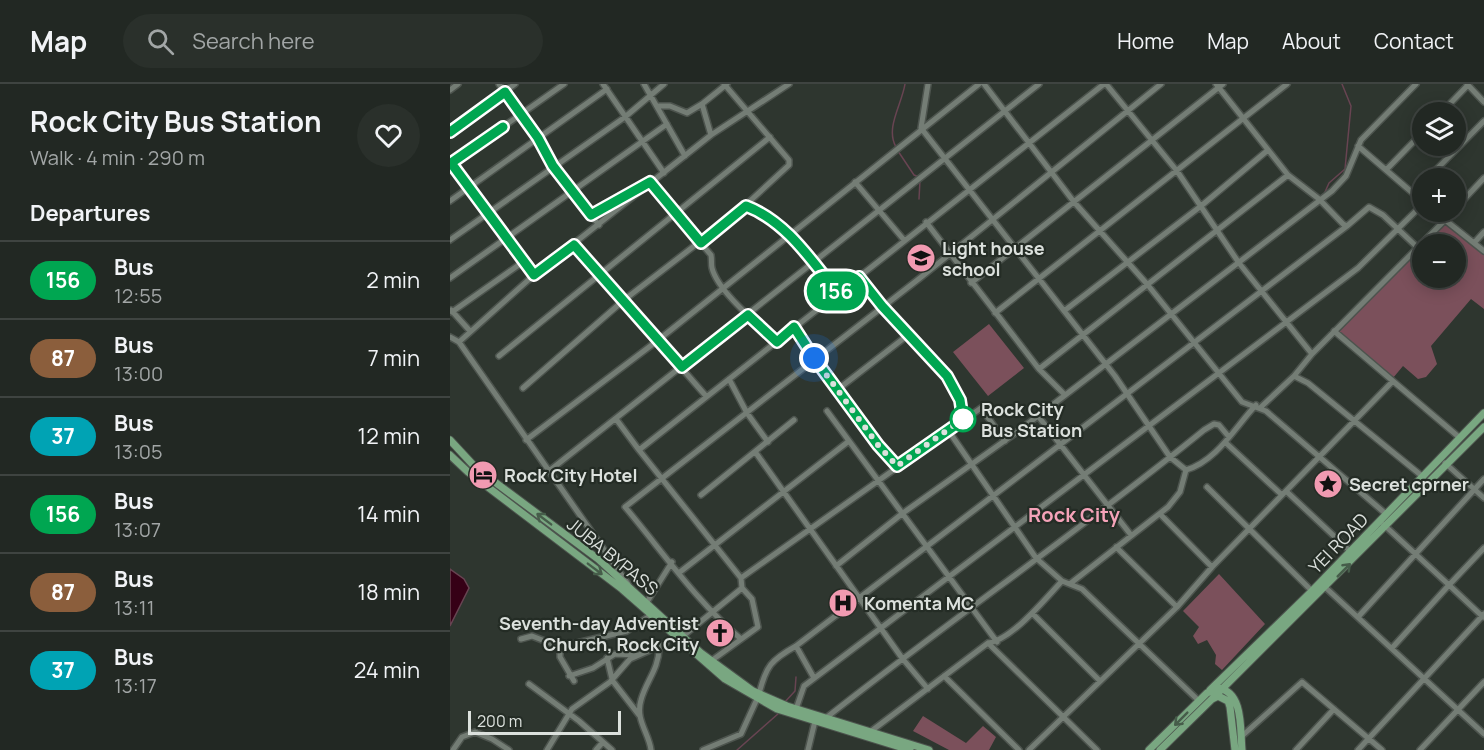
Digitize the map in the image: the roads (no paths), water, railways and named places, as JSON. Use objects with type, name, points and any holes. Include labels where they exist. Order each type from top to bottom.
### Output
[{"type":"main road","name":"YEI ROAD","points":[[1210,690],[1312,591],[1484,413]]},
{"type":"main road","name":"YEI ROAD","points":[[1212,699],[1326,588],[1484,427]]},
{"type":"main road","name":"JUBA BYPASS","points":[[450,440],[476,468],[628,584],[711,661],[777,709],[910,750]]},
{"type":"main road","name":"JUBA BYPASS","points":[[450,455],[468,472],[622,589],[725,679],[758,696],[929,750]]},
{"type":"main road","points":[[1149,750],[1210,690],[1223,689],[1232,695],[1238,708],[1242,750]]},
{"type":"main road","points":[[1160,750],[1212,699],[1223,697],[1228,700],[1235,750]]},
{"type":"street","points":[[450,90],[458,84]]},
{"type":"street","points":[[499,84],[538,138],[570,191],[599,225]]},
{"type":"street","points":[[450,132],[515,84]]},
{"type":"street","points":[[534,275],[450,163],[564,84]]},
{"type":"street","points":[[644,84],[659,106],[685,156]]},
{"type":"street","points":[[450,240],[625,117],[664,84]]},
{"type":"street","points":[[523,388],[624,300],[701,243],[746,206],[790,164],[725,84],[702,104],[687,113],[670,106],[659,106]]},
{"type":"street","points":[[459,342],[534,275],[711,135],[749,113],[789,84]]},
{"type":"street","points":[[927,84],[921,128],[1106,364],[1151,426],[1170,458],[1186,470]]},
{"type":"street","points":[[526,440],[657,340],[722,286],[979,84]]},
{"type":"street","points":[[984,84],[1074,202],[1147,284],[1242,402],[1258,406],[1386,514]]},
{"type":"street","points":[[549,471],[1039,84]]},
{"type":"street","points":[[639,450],[837,292],[927,222],[970,192],[1105,84],[1177,171],[1215,230],[1260,292],[1312,354]]},
{"type":"street","points":[[741,639],[711,614],[672,562],[625,507],[950,254],[1161,84]]},
{"type":"street","points":[[995,313],[1287,84]]},
{"type":"street","points":[[836,566],[903,513],[1038,416],[1319,199],[1346,176],[1358,146],[1370,130],[1416,84]]},
{"type":"street","points":[[971,283],[1152,141],[1219,85],[1241,118],[1288,175],[1319,199],[1347,226]]},
{"type":"street","points":[[1452,102],[1468,85],[1484,102]]},
{"type":"street","points":[[450,201],[605,87],[664,173]]},
{"type":"street","points":[[1478,95],[1484,90]]},
{"type":"street","points":[[702,104],[711,135]]},
{"type":"street","points":[[1438,168],[1484,121]]},
{"type":"street","points":[[450,278],[667,124]]},
{"type":"street","points":[[500,356],[770,137]]},
{"type":"street","points":[[1386,170],[1412,143]]},
{"type":"street","points":[[1358,146],[1412,192]]},
{"type":"street","points":[[1064,311],[1201,206],[1268,150]]},
{"type":"street","points":[[1039,369],[1288,175]]},
{"type":"street","points":[[1466,197],[1484,178]]},
{"type":"street","points":[[591,215],[636,187],[650,182],[711,255],[712,270],[722,286],[777,342]]},
{"type":"street","points":[[855,183],[904,240]]},
{"type":"street","points":[[746,206],[766,214],[788,234],[837,292]]},
{"type":"street","points":[[703,750],[741,734],[768,667],[1128,395],[1369,207],[1412,242]]},
{"type":"street","points":[[796,709],[801,690],[814,678],[1151,426],[1218,373],[1287,324],[1358,268],[1412,215]]},
{"type":"street","points":[[927,222],[971,283],[1039,369],[1065,395]]},
{"type":"street","points":[[1431,234],[1443,222]]},
{"type":"street","points":[[1448,222],[1484,251]]},
{"type":"street","points":[[1474,243],[1484,232]]},
{"type":"street","points":[[574,245],[706,396]]},
{"type":"street","points":[[1186,470],[1199,465],[1226,443],[1258,406],[1294,376],[1334,331],[1412,253]]},
{"type":"street","points":[[470,331],[451,310],[523,262]]},
{"type":"street","points":[[859,277],[882,306],[947,376],[960,400],[963,420]]},
{"type":"street","points":[[794,327],[837,390],[882,450],[897,466]]},
{"type":"street","points":[[1334,331],[1460,438]]},
{"type":"street","points":[[837,390],[908,335]]},
{"type":"street","points":[[450,337],[459,342],[628,584]]},
{"type":"street","points":[[1294,376],[1308,383],[1422,476]]},
{"type":"street","points":[[729,379],[747,412],[768,442]]},
{"type":"street","points":[[1029,750],[1137,643],[1177,607],[1212,567],[1393,381]]},
{"type":"street","points":[[741,578],[981,408],[1005,441]]},
{"type":"street","points":[[827,411],[950,577],[970,609],[997,642]]},
{"type":"street","points":[[1038,416],[1131,535]]},
{"type":"street","points":[[616,419],[661,480],[741,578],[742,588],[752,599],[758,627],[711,661]]},
{"type":"street","points":[[701,495],[756,453],[794,420]]},
{"type":"street","points":[[826,718],[902,658],[1107,507],[1214,424],[1219,425],[1229,437]]},
{"type":"street","points":[[948,430],[1036,558],[1062,581],[1082,589],[1198,701]]},
{"type":"street","points":[[680,572],[849,441]]},
{"type":"street","points":[[1226,443],[1350,551]]},
{"type":"street","points":[[756,453],[902,658],[928,689]]},
{"type":"street","points":[[1440,458],[1484,498]]},
{"type":"street","points":[[1071,583],[1160,514],[1180,492],[1186,470]]},
{"type":"street","points":[[1358,617],[1484,479]]},
{"type":"street","points":[[1208,487],[1312,591]]},
{"type":"street","points":[[1160,514],[1212,567]]},
{"type":"street","points":[[1358,750],[1483,616],[1379,521]]},
{"type":"street","points":[[1116,547],[1177,607]]},
{"type":"street","points":[[1392,648],[1484,548]]},
{"type":"street","points":[[647,602],[672,562]]},
{"type":"street","points":[[870,732],[988,643],[997,642],[1032,613],[1062,581]]},
{"type":"street","points":[[683,636],[742,588]]},
{"type":"street","points":[[1326,588],[1484,734]]},
{"type":"street","points":[[1032,613],[1100,681]]},
{"type":"street","points":[[521,639],[532,636],[560,647],[627,631],[651,615]]},
{"type":"street","points":[[560,647],[560,657],[572,679],[607,658],[624,653],[637,655],[659,648],[666,643]]},
{"type":"street","points":[[988,643],[1097,750]]},
{"type":"street","points":[[796,646],[814,678]]},
{"type":"street","points":[[651,750],[650,739],[642,727],[641,700],[659,661],[659,648]]},
{"type":"street","points":[[547,750],[569,713],[612,680],[637,655]]},
{"type":"street","points":[[607,658],[612,680],[640,716]]},
{"type":"street","points":[[944,676],[1018,750]]},
{"type":"street","points":[[1242,736],[1302,682],[1382,750]]},
{"type":"street","points":[[1420,750],[1484,682]]},
{"type":"street","points":[[529,684],[569,713],[612,750]]},
{"type":"street","points":[[1296,750],[1334,709]]},
{"type":"street","points":[[808,750],[815,721]]},
{"type":"street","points":[[453,750],[462,737],[475,732],[492,739],[508,750]]},
{"type":"street","points":[[596,750],[603,742]]},
{"type":"waterway","points":[[896,147],[893,140],[893,124],[905,84]]},
{"type":"waterway","points":[[1325,192],[1329,183],[1345,169],[1351,106],[1342,84]]},
{"type":"waterway","points":[[898,151],[914,175],[919,177]]},
{"type":"waterway","points":[[919,199],[920,180]]},
{"type":"waterway","points":[[784,703],[795,691],[796,677]]},
{"type":"waterway","points":[[737,750],[779,713]]},
{"type":"place","name":"Light house school","points":[[921,258]]},
{"type":"place","name":"Rock City Bus Station","points":[[963,419]]},
{"type":"place","name":"Rock City Hotel","points":[[483,475]]},
{"type":"place","name":"Secret cprner","points":[[1328,484]]},
{"type":"place","name":"Komenta MC","points":[[843,603]]},
{"type":"place","name":"Seventh-day Adventist Church, Rock City","points":[[720,633]]},
{"type":"district","name":"Rock City","points":[[1074,514]]}]
